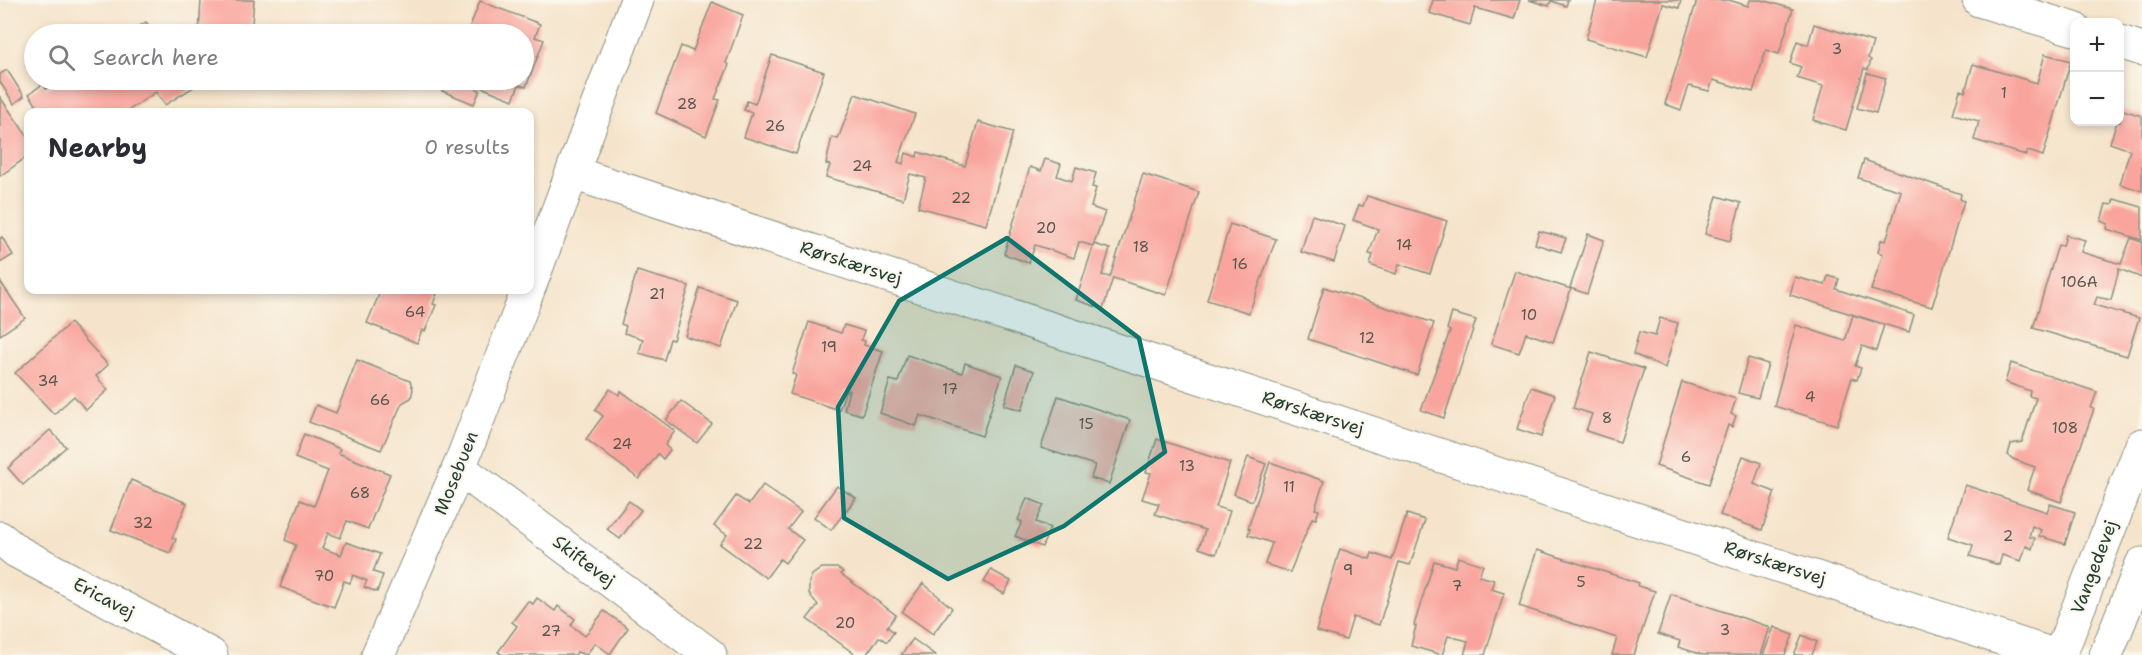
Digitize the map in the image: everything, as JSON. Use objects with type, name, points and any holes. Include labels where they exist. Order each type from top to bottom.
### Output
[{"type":"street","points":[[534,274],[637,0]]},
{"type":"street","points":[[1979,0],[2070,28]]},
{"type":"street","points":[[2124,43],[2142,49]]},
{"type":"street","name":"Rørskærsvej","points":[[573,172],[2053,655]]},
{"type":"street","name":"Mosebuen","points":[[378,655],[459,468],[526,294]]},
{"type":"street","name":"Vangedevej","points":[[2060,655],[2142,445]]},
{"type":"street","name":"Skiftevej","points":[[459,468],[710,655]]},
{"type":"street","name":"Ericavej","points":[[0,538],[16,551],[211,655]]},
{"type":"street","points":[[2106,655],[2136,597],[2142,564]]},
{"type":"street","points":[[2090,579],[2136,597]]},
{"type":"highlighted area","points":[[1007,238],[1139,338],[1165,452],[1064,526],[948,579],[844,518],[838,407],[899,301]]},
{"type":"building","points":[[201,0],[254,0],[252,24],[200,24]]},
{"type":"building","points":[[1433,0],[1520,0],[1514,19],[1475,8],[1470,25],[1429,13]]},
{"type":"building","points":[[1529,0],[1568,0],[1566,6],[1551,1],[1549,6]]},
{"type":"building","points":[[1597,0],[1681,0],[1679,8],[1663,4],[1647,57],[1586,39]]},
{"type":"building","points":[[1697,0],[1729,0],[1748,6],[1750,0],[1762,0],[1793,9],[1779,54],[1766,50],[1753,92],[1713,80],[1709,91],[1689,86],[1681,110],[1665,104]]},
{"type":"building","points":[[480,1],[540,24],[535,37],[544,40],[534,66],[534,24],[471,24]]},
{"type":"building","points":[[712,2],[743,15],[726,63],[729,65],[715,99],[720,100],[706,136],[656,113],[681,46],[693,51]]},
{"type":"building","points":[[1814,24],[1873,42],[1868,58],[1871,60],[1868,70],[1864,68],[1846,130],[1813,120],[1823,86],[1797,78],[1801,67],[1790,63],[1797,41],[1808,45]]},
{"type":"building","points":[[2045,54],[2070,61],[2043,156],[2028,151],[2026,155],[1974,140],[1979,121],[1953,114],[1960,90],[1965,92],[1973,64],[2037,83]]},
{"type":"building","points":[[772,55],[824,72],[796,154],[744,137],[752,113],[744,110],[747,101],[755,104]]},
{"type":"building","points":[[7,70],[24,96],[14,104],[0,82],[0,74]]},
{"type":"building","points":[[1867,73],[1886,78],[1876,113],[1857,108]]},
{"type":"building","points":[[35,90],[189,90],[165,105],[156,92],[132,108],[38,108],[29,94]]},
{"type":"building","points":[[442,90],[480,90],[474,104]]},
{"type":"building","points":[[488,90],[517,90],[513,100]]},
{"type":"building","points":[[855,94],[915,114],[898,162],[903,164],[906,153],[917,157],[918,152],[965,166],[978,122],[1013,132],[986,225],[918,207],[926,178],[910,174],[903,199],[826,177],[830,165],[826,164],[832,137],[838,139]]},
{"type":"building","points":[[0,97],[24,131],[24,159],[0,176]]},
{"type":"building","points":[[2124,110],[2142,116],[2142,191],[2120,184],[2130,150],[2110,143],[2116,126],[2124,126]]},
{"type":"building","points":[[1045,159],[1061,164],[1057,176],[1072,181],[1076,167],[1096,173],[1092,187],[1096,188],[1091,207],[1105,212],[1093,246],[1079,242],[1074,258],[1035,245],[1029,263],[1004,254],[1030,167],[1041,171]]},
{"type":"building","points":[[1864,160],[1961,194],[1960,199],[1964,201],[1932,307],[1871,290],[1883,254],[1878,252],[1881,240],[1886,241],[1901,191],[1858,178]]},
{"type":"building","points":[[1143,174],[1199,192],[1166,295],[1113,278],[1103,309],[1076,300],[1094,244],[1110,249],[1102,275],[1110,277]]},
{"type":"building","points":[[1367,196],[1447,221],[1430,274],[1399,264],[1396,274],[1370,265],[1373,255],[1369,254],[1378,229],[1353,220],[1359,205],[1363,206]]},
{"type":"building","points":[[1717,196],[1741,203],[1730,241],[1705,234]]},
{"type":"building","points":[[2114,199],[2142,207],[2142,240],[2107,229],[2108,224],[2101,221],[2106,204],[2112,205]]},
{"type":"building","points":[[1312,215],[1345,226],[1334,262],[1301,252]]},
{"type":"building","points":[[1230,224],[1276,239],[1249,313],[1207,300]]},
{"type":"building","points":[[1539,231],[1566,238],[1561,252],[1535,244]]},
{"type":"building","points":[[1588,234],[1604,240],[1587,294],[1570,288]]},
{"type":"building","points":[[2066,235],[2085,240],[2081,252],[2121,264],[2131,238],[2142,242],[2142,278],[2119,269],[2111,300],[2097,297],[2094,305],[2139,318],[2127,356],[2033,328],[2058,245],[2063,246]]},
{"type":"building","points":[[2,237],[13,255],[0,263],[0,238]]},
{"type":"building","points":[[637,271],[689,286],[673,340],[670,339],[664,360],[639,353],[643,339],[624,333],[626,326],[621,324]]},
{"type":"building","points":[[1515,271],[1571,289],[1553,342],[1526,333],[1519,353],[1491,344]]},
{"type":"building","points":[[1828,276],[1839,279],[1836,289],[1914,315],[1909,332],[1790,295],[1795,277],[1825,285]]},
{"type":"building","points":[[0,281],[25,318],[0,335]]},
{"type":"building","points":[[1324,287],[1434,323],[1417,375],[1308,339]]},
{"type":"building","points":[[700,288],[737,300],[721,348],[685,336]]},
{"type":"building","points":[[379,294],[437,294],[433,304],[436,305],[417,343],[367,323]]},
{"type":"building","points":[[1452,313],[1476,320],[1444,418],[1421,410],[1450,331],[1447,329]]},
{"type":"building","points":[[1853,315],[1884,325],[1876,351],[1862,346],[1855,366],[1861,368],[1857,380],[1852,378],[1837,425],[1774,406],[1796,325],[1845,341]]},
{"type":"building","points":[[1660,318],[1678,323],[1665,368],[1633,354],[1639,332],[1655,336]]},
{"type":"building","points":[[809,322],[841,333],[844,325],[864,331],[861,340],[865,341],[864,345],[883,351],[862,415],[844,410],[849,390],[845,392],[839,410],[790,394],[796,375],[792,374]]},
{"type":"building","points":[[70,323],[108,365],[96,376],[108,390],[86,410],[74,396],[54,414],[15,373]]},
{"type":"building","points":[[1591,352],[1644,369],[1620,442],[1586,431],[1592,414],[1573,408]]},
{"type":"building","points":[[907,355],[962,373],[965,363],[1002,376],[982,436],[920,415],[916,426],[880,413],[890,380],[898,382]]},
{"type":"building","points":[[1748,358],[1768,364],[1758,398],[1738,393]]},
{"type":"building","points":[[357,360],[410,381],[413,389],[411,398],[402,403],[381,450],[309,422],[316,405],[336,413]]},
{"type":"building","points":[[2011,363],[2097,392],[2091,408],[2094,409],[2061,502],[2027,490],[2035,467],[2008,455],[2011,444],[2022,442],[2036,398],[2029,396],[2030,391],[2005,382]]},
{"type":"building","points":[[1016,365],[1034,371],[1022,410],[1004,405]]},
{"type":"building","points":[[1682,382],[1736,399],[1731,414],[1736,416],[1732,427],[1728,425],[1709,484],[1656,466]]},
{"type":"building","points":[[1531,387],[1555,395],[1541,437],[1517,429]]},
{"type":"building","points":[[610,389],[619,395],[621,391],[675,431],[665,445],[670,450],[663,459],[658,454],[639,479],[586,439],[603,416],[595,410]]},
{"type":"building","points":[[1058,396],[1130,420],[1109,484],[1091,478],[1095,465],[1041,448]]},
{"type":"building","points":[[681,401],[712,424],[697,443],[666,420]]},
{"type":"building","points":[[50,430],[66,447],[23,485],[8,468]]},
{"type":"building","points":[[304,434],[340,449],[338,453],[390,474],[368,529],[347,521],[340,538],[328,533],[322,548],[341,555],[346,542],[380,554],[373,572],[383,575],[377,592],[364,587],[367,581],[353,575],[350,583],[344,581],[334,607],[280,587],[296,545],[285,540],[300,500],[314,506],[328,471],[295,458]]},
{"type":"building","points":[[1157,439],[1230,463],[1216,507],[1230,511],[1216,554],[1199,548],[1205,530],[1155,514],[1159,504],[1142,499],[1151,473],[1146,472]]},
{"type":"building","points":[[1743,456],[1761,463],[1754,484],[1775,492],[1762,530],[1720,515]]},
{"type":"building","points":[[1248,457],[1266,464],[1252,501],[1234,494]]},
{"type":"building","points":[[1270,462],[1324,481],[1315,509],[1319,510],[1316,519],[1312,518],[1290,572],[1265,564],[1272,543],[1248,535],[1250,529],[1248,528]]},
{"type":"building","points":[[131,480],[187,503],[172,538],[176,539],[170,553],[111,530]]},
{"type":"building","points":[[763,485],[801,512],[788,529],[803,540],[785,563],[780,559],[766,578],[720,544],[727,535],[714,526],[736,496],[749,504]]},
{"type":"building","points":[[1965,485],[2047,512],[2050,504],[2075,512],[2065,544],[2039,536],[2041,530],[2032,526],[2029,537],[2035,538],[2032,549],[2026,546],[2021,561],[2002,555],[1999,565],[1970,556],[1973,545],[1948,537]]},
{"type":"building","points":[[837,486],[856,498],[831,530],[814,517]]},
{"type":"building","points":[[1027,498],[1044,505],[1036,522],[1050,528],[1042,547],[1015,536],[1022,522],[1018,520]]},
{"type":"building","points":[[629,501],[641,510],[620,539],[607,529]]},
{"type":"building","points":[[1407,514],[1425,520],[1410,565],[1399,562],[1379,625],[1353,617],[1346,640],[1316,631],[1340,549],[1370,559],[1372,553],[1392,560]]},
{"type":"building","points":[[1537,550],[1639,583],[1638,586],[1655,591],[1634,655],[1612,655],[1617,638],[1519,606]]},
{"type":"building","points":[[1458,557],[1483,565],[1479,576],[1494,580],[1491,589],[1504,593],[1485,655],[1464,655],[1468,641],[1448,636],[1442,655],[1411,646],[1416,626],[1414,625],[1434,561],[1455,567]]},
{"type":"building","points":[[822,568],[837,568],[843,572],[841,574],[896,615],[887,627],[894,632],[887,642],[879,637],[866,655],[856,655],[807,619],[818,605],[809,594],[809,582],[812,575]]},
{"type":"building","points":[[991,570],[1011,581],[1004,594],[984,582]]},
{"type":"building","points":[[923,583],[952,608],[933,634],[902,612]]},
{"type":"building","points":[[1671,594],[1770,627],[1761,655],[1703,655],[1678,647],[1680,641],[1658,634]]},
{"type":"building","points":[[537,598],[555,611],[558,606],[575,619],[571,625],[585,636],[604,611],[628,628],[610,654],[595,643],[586,655],[577,652],[575,655],[503,655],[498,652],[517,626],[512,622],[528,601],[533,604]]},
{"type":"building","points":[[1774,627],[1793,635],[1785,655],[1763,655]]},
{"type":"building","points":[[1802,635],[1817,642],[1812,655],[1794,655]]},
{"type":"building","points":[[913,639],[935,655],[901,655]]}]
